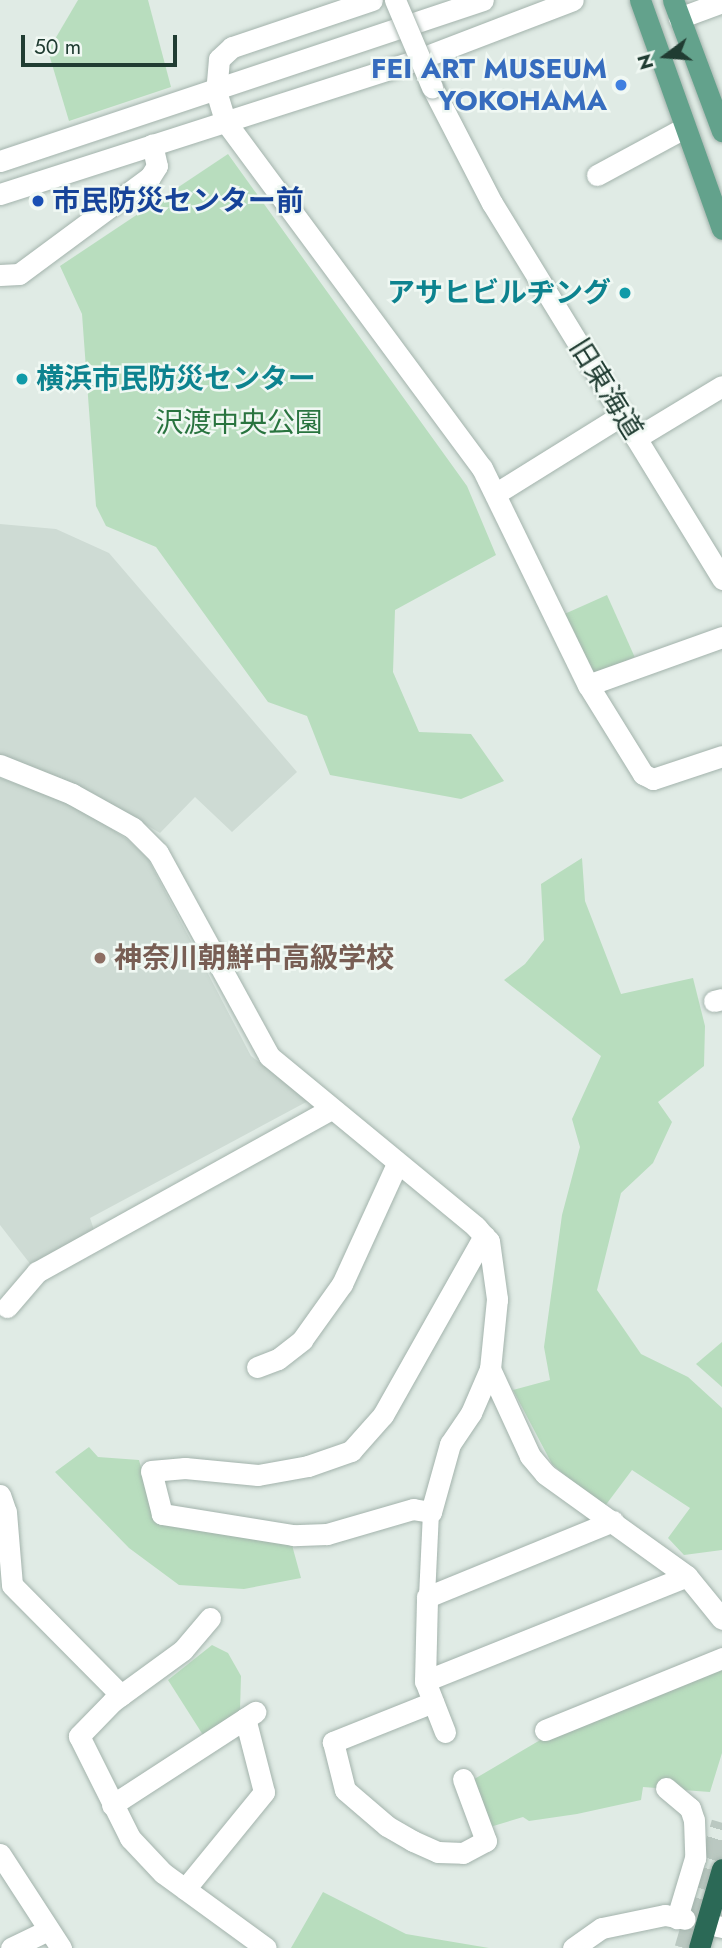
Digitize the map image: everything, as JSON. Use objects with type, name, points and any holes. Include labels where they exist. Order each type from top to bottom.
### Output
[{"type":"highway","points":[[699,1948],[722,1869]]},
{"type":"main road","points":[[640,0],[722,229]]},
{"type":"main road","points":[[676,9],[722,131]]},
{"type":"street","points":[[372,0],[232,47],[219,59],[216,91],[225,121],[482,468],[588,685],[643,774],[653,779],[722,756]]},
{"type":"street","name":"旧東海道","points":[[394,0],[432,87],[492,203],[722,579]]},
{"type":"street","points":[[0,161],[483,0]]},
{"type":"street","points":[[0,194],[411,62],[573,0]]},
{"type":"street","points":[[676,9],[722,2]]},
{"type":"street","points":[[597,175],[684,128]]},
{"type":"street","points":[[0,275],[19,274],[150,177],[157,166],[152,145]]},
{"type":"street","points":[[636,438],[722,386]]},
{"type":"street","points":[[495,494],[622,415]]},
{"type":"street","points":[[588,685],[722,637]]},
{"type":"street","points":[[0,765],[72,793],[133,828],[158,853],[269,1056],[489,1241],[497,1299],[490,1369],[471,1413],[450,1444],[431,1512],[425,1681],[445,1732]]},
{"type":"street","points":[[7,1307],[37,1272],[331,1109]]},
{"type":"street","points":[[257,1367],[278,1359],[302,1340],[342,1284],[397,1164]]},
{"type":"street","points":[[431,1512],[413,1509],[327,1534],[264,1534],[162,1514],[151,1471],[185,1468],[258,1475],[308,1466],[351,1451],[383,1415],[484,1236]]},
{"type":"street","points":[[490,1369],[530,1456],[569,1493],[613,1521],[687,1576],[722,1619]]},
{"type":"street","points":[[0,1495],[6,1512],[12,1585],[121,1695]]},
{"type":"street","points":[[427,1597],[613,1521]]},
{"type":"street","points":[[425,1681],[687,1576]]},
{"type":"street","points":[[211,1618],[183,1650],[121,1695],[79,1736],[130,1838],[163,1873],[266,1948]]},
{"type":"street","points":[[545,1730],[722,1658]]},
{"type":"street","points":[[433,1702],[333,1742],[345,1790],[387,1826],[413,1841],[438,1852],[463,1853],[486,1841],[463,1779]]},
{"type":"street","points":[[112,1805],[250,1715],[264,1792],[185,1889]]},
{"type":"street","points":[[573,1948],[602,1928],[665,1915],[681,1919],[695,1858],[694,1821],[690,1808],[666,1788]]},
{"type":"street","points":[[0,1854],[61,1948]]},
{"type":"street","points":[[11,1948],[48,1930]]},
{"type":"shaded area","points":[[0,524],[56,529],[109,553],[297,772],[232,832],[195,797],[160,833],[91,792],[0,755]]},
{"type":"shaded area","name":"神奈川朝鮮中高級学校","points":[[0,778],[76,805],[128,840],[148,859],[251,1056],[310,1100],[90,1218],[95,1233],[31,1265],[0,1225]]},
{"type":"green space","points":[[78,0],[148,0],[171,87],[69,121],[48,51]]},
{"type":"green space","name":"沢渡中央公園","points":[[228,154],[467,486],[496,555],[395,610],[393,672],[419,732],[471,734],[504,781],[461,799],[330,775],[307,716],[268,702],[156,547],[106,526],[96,506],[82,314],[60,266]]},
{"type":"green space","points":[[607,595],[635,657],[590,677],[562,615]]},
{"type":"green space","points":[[582,858],[585,901],[621,994],[693,978],[705,1026],[704,1066],[658,1102],[672,1122],[653,1163],[621,1193],[597,1290],[641,1354],[688,1377],[722,1408],[722,1550],[684,1555],[668,1538],[690,1508],[632,1470],[605,1506],[584,1492],[552,1464],[513,1390],[550,1380],[544,1347],[562,1215],[580,1147],[572,1119],[601,1056],[504,980],[525,964],[544,940],[541,884]]},
{"type":"green space","points":[[722,1342],[722,1387],[696,1364]]},
{"type":"green space","points":[[89,1447],[98,1457],[139,1460],[156,1523],[292,1545],[301,1578],[244,1589],[179,1585],[129,1548],[55,1472]]},
{"type":"green space","points":[[212,1645],[228,1653],[241,1676],[240,1710],[203,1735],[168,1680]]},
{"type":"green space","points":[[722,1669],[722,1753],[710,1792],[643,1787],[641,1800],[529,1821],[523,1817],[490,1827],[471,1781],[564,1726]]},
{"type":"green space","points":[[323,1892],[406,1934],[489,1948],[291,1948]]},
{"type":"tunnel","points":[[685,1948],[722,1822]]},
{"type":"place","name":"FEI ART MUSEUM YOKOHAMA","points":[[621,85]]},
{"type":"place","name":"市民防災センター前","points":[[38,201]]},
{"type":"place","name":"アサヒビルヂング","points":[[625,293]]},
{"type":"place","name":"横浜市民防災センター","points":[[22,379]]},
{"type":"place","name":"神奈川朝鮮中高級学校","points":[[100,958]]}]
